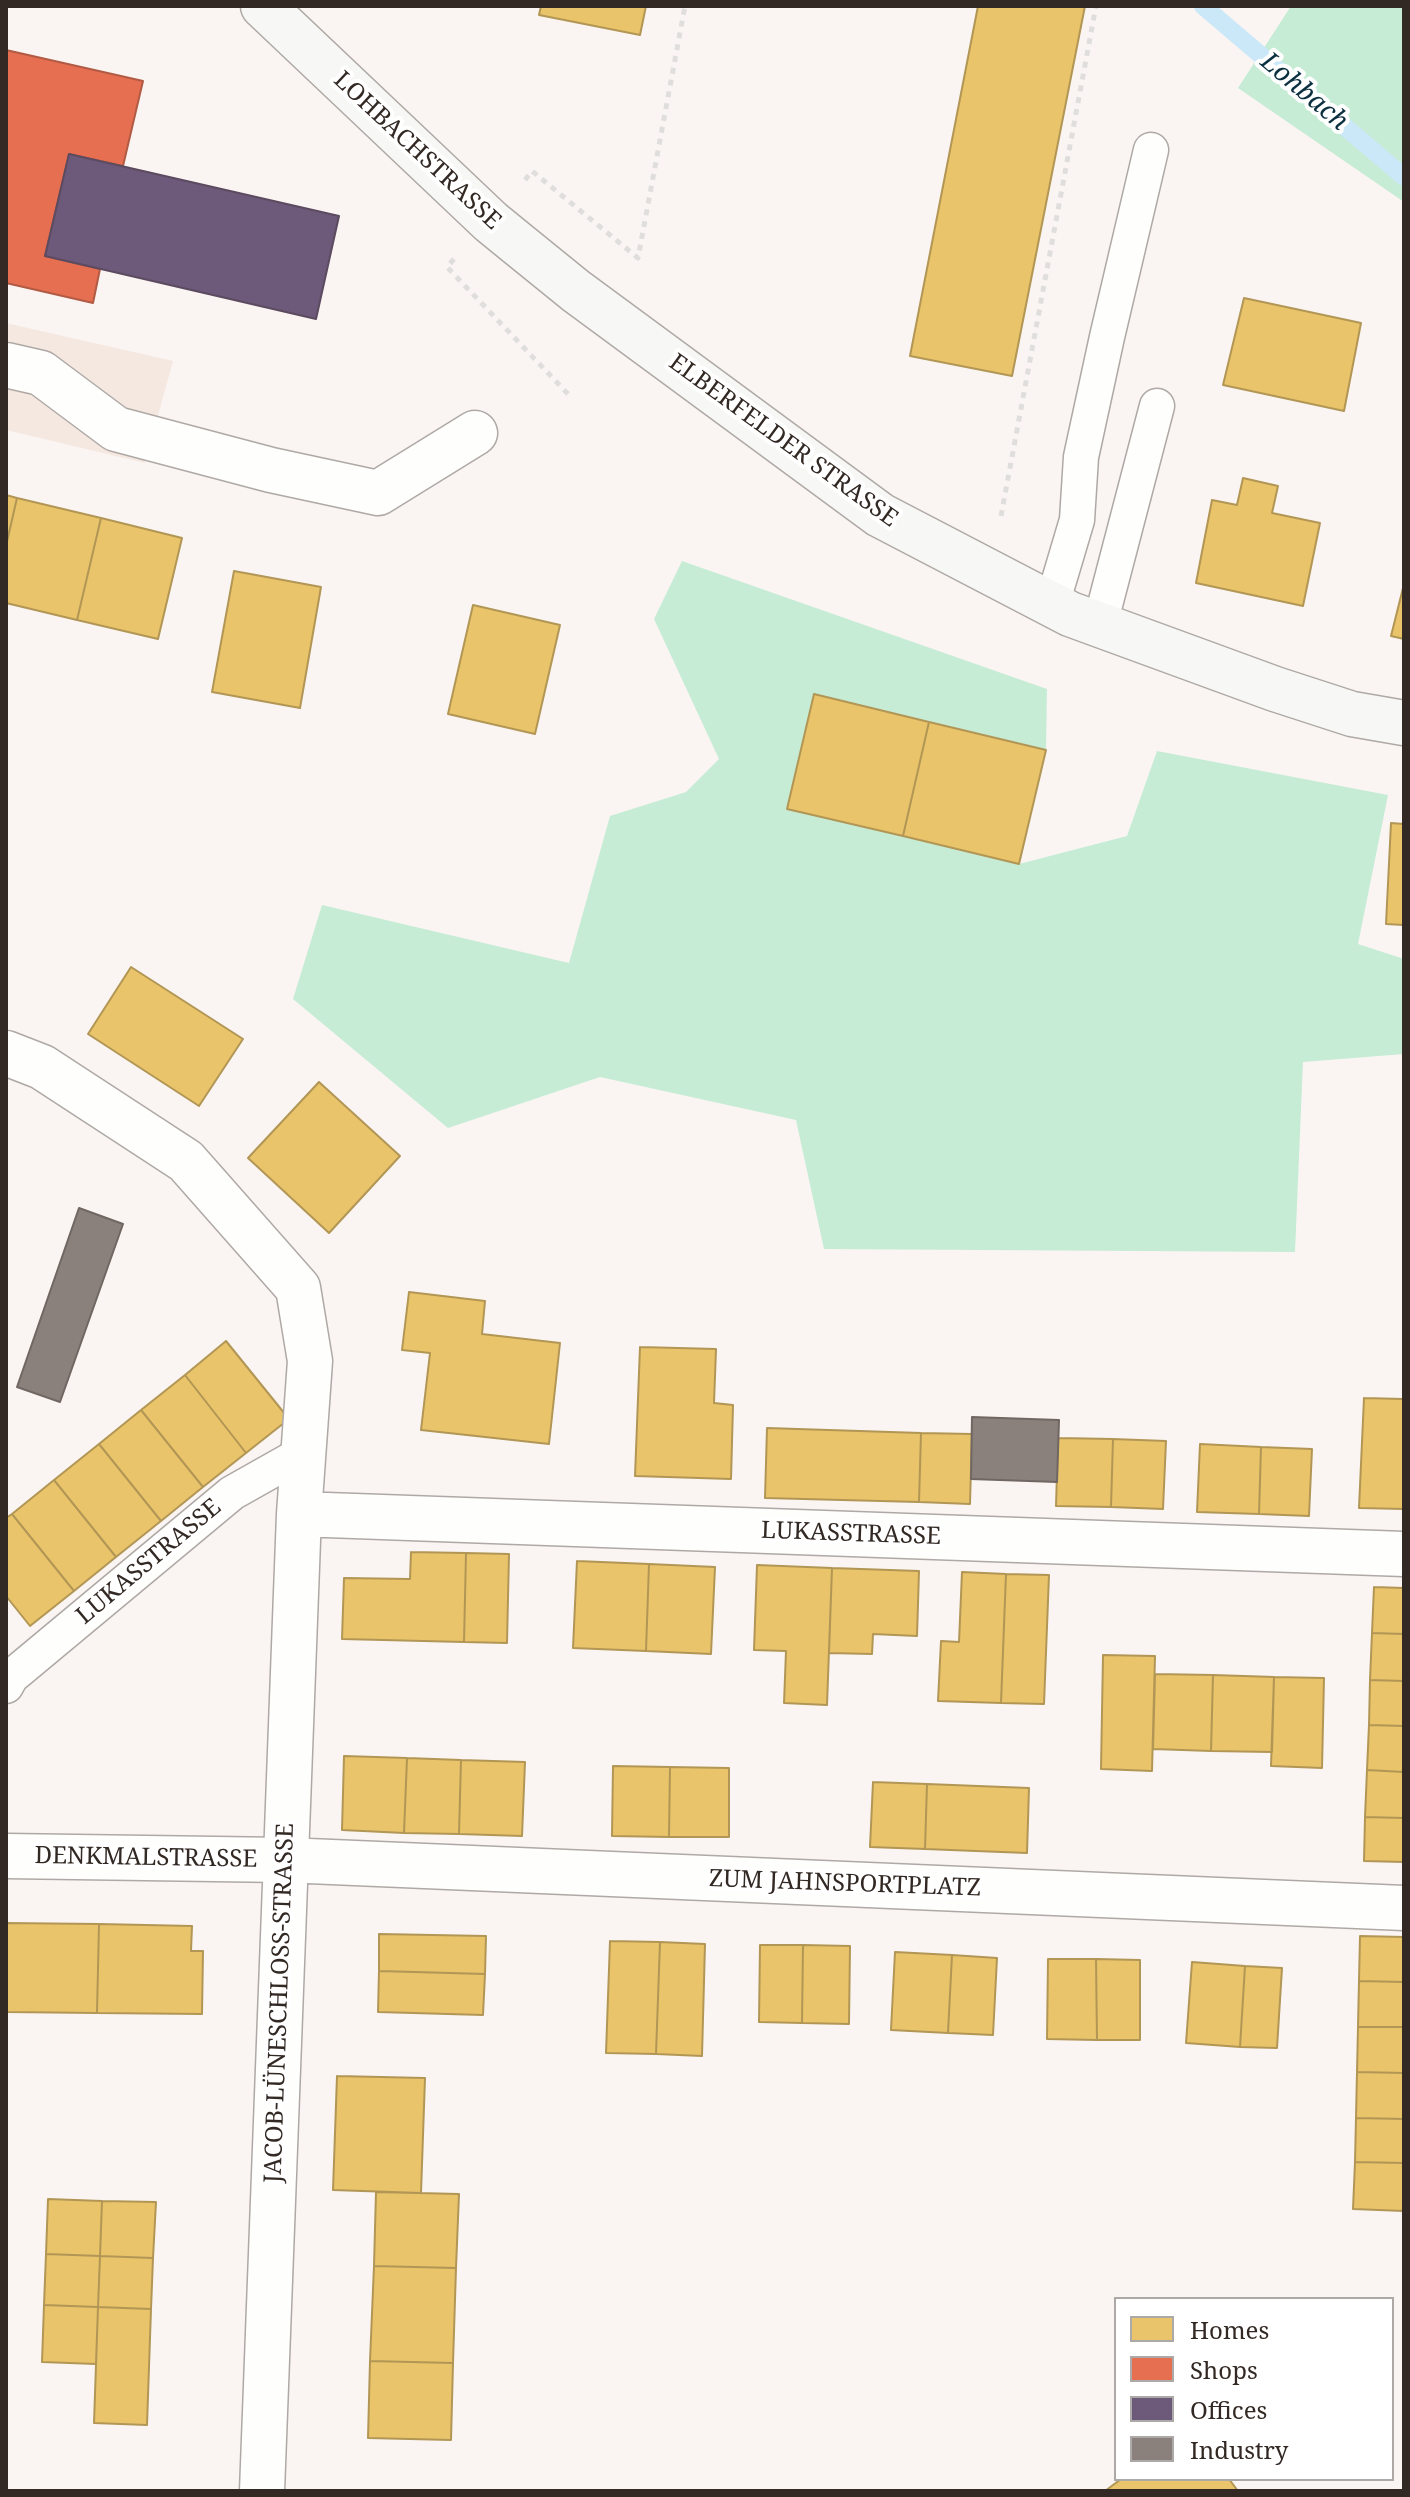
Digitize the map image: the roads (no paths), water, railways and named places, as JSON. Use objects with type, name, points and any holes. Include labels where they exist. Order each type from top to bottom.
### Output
[{"type":"main road","name":"LOHBACHSTRASSE","points":[[263,6],[491,222],[576,291]]},
{"type":"main road","name":"ELBERFELDER STRASSE","points":[[576,291],[880,515],[1070,614],[1275,689],[1352,714],[1404,723]]},
{"type":"street","points":[[6,365],[41,373],[116,429],[271,470],[378,493],[475,433]]},
{"type":"street","name":"JACOB-LÜNESCHLOSS-STRASSE","points":[[6,1053],[42,1067],[186,1161],[298,1288],[310,1361],[299,1514],[262,2491]]},
{"type":"street","name":"LUKASSTRASSE","points":[[299,1514],[1404,1554]]},
{"type":"street","name":"DENKMALSTRASSE","points":[[6,1856],[285,1860]]},
{"type":"street","name":"ZUM JAHNSPORTPLATZ","points":[[285,1860],[1404,1908]]},
{"type":"lane","points":[[1052,604],[1077,520],[1081,457],[1151,150]]},
{"type":"lane","points":[[1100,624],[1157,406]]},
{"type":"lane","name":"LUKASSTRASSE","points":[[6,1686],[11,1677],[232,1493],[303,1453]]},
{"type":"waterway","name":"Lohbach","points":[[1203,6],[1404,177]]}]
